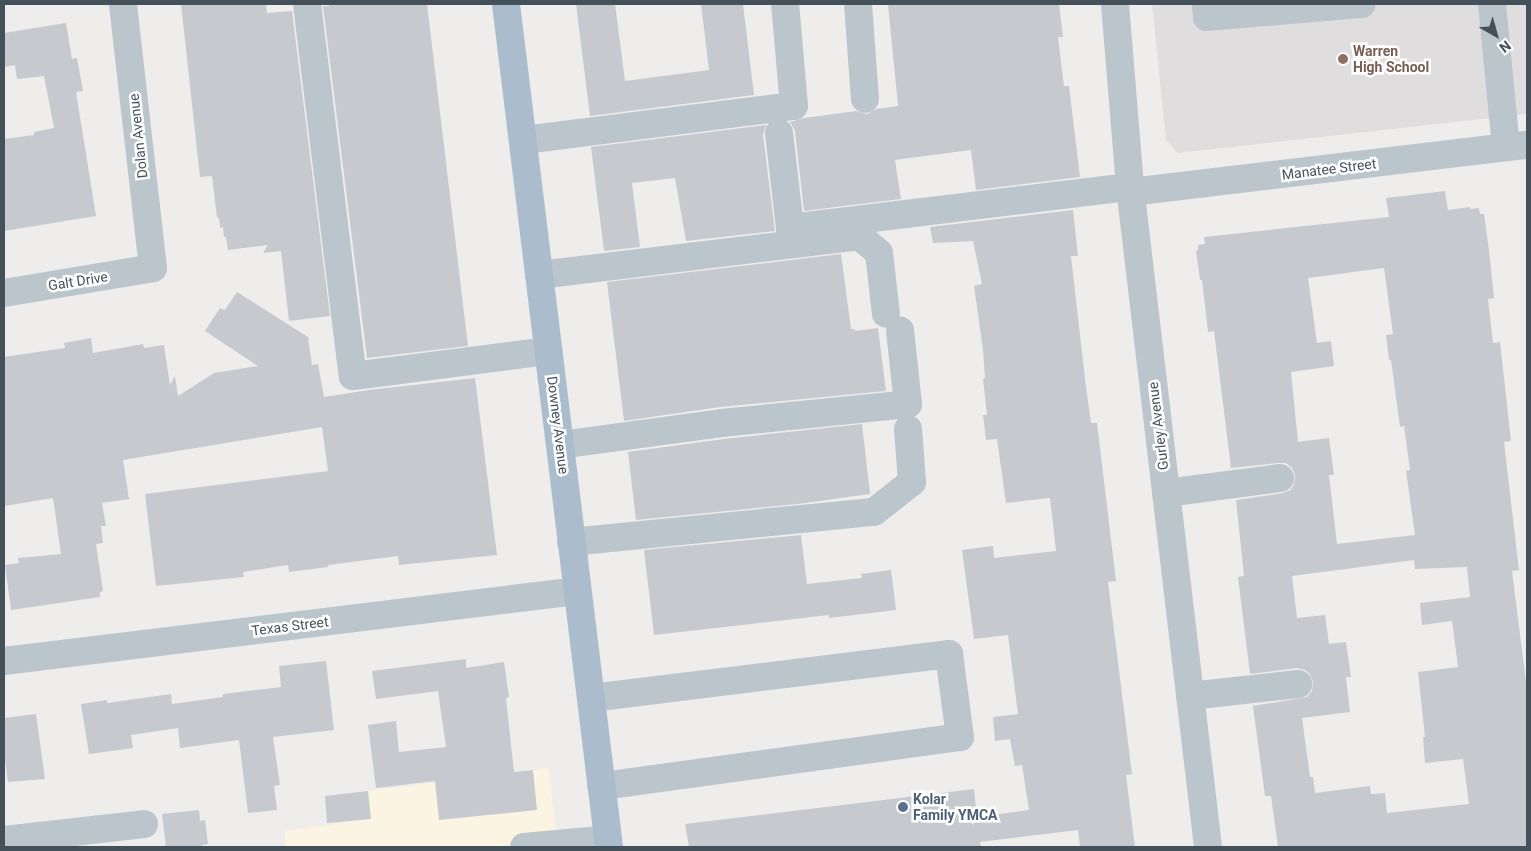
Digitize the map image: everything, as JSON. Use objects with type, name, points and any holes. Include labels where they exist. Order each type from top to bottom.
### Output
[{"type":"main road","name":"Downey Avenue","points":[[506,4],[608,843]]},
{"type":"street","name":"Dolan Avenue","points":[[123,4],[153,268]]},
{"type":"street","points":[[306,4],[353,376],[548,351]]},
{"type":"street","points":[[524,140],[794,106],[785,4]]},
{"type":"street","points":[[858,4],[866,99]]},
{"type":"street","name":"Gurley Avenue","points":[[1115,4],[1131,189],[1208,847]]},
{"type":"street","points":[[1206,4],[1207,16],[1361,4]]},
{"type":"street","points":[[1492,4],[1516,146]]},
{"type":"street","name":"Manatee Street","points":[[779,133],[790,228],[1516,146]]},
{"type":"street","points":[[539,275],[859,236],[879,252],[908,404],[722,423],[560,445]]},
{"type":"street","name":"Galt Drive","points":[[4,293],[153,268]]},
{"type":"street","points":[[571,542],[874,512],[912,482],[908,429]]},
{"type":"street","points":[[1166,493],[1280,478]]},
{"type":"street","name":"Texas Street","points":[[4,661],[577,591]]},
{"type":"street","points":[[591,698],[949,654],[960,737],[601,786]]},
{"type":"street","points":[[1190,696],[1298,684]]},
{"type":"street","points":[[4,840],[144,824]]},
{"type":"street","points":[[524,847],[608,843]]},
{"type":"shaded area","name":"Warren High School","points":[[1152,4],[1527,4],[1527,114],[1178,153],[1166,140]]},
{"type":"shaded area","points":[[548,768],[558,847],[286,847],[285,831],[370,819],[368,791]]},
{"type":"building","points":[[181,4],[266,4],[267,13],[292,11],[330,316],[289,321],[281,251],[263,253],[268,245],[228,250],[223,227],[220,228],[219,218],[217,218],[212,176],[200,177]]},
{"type":"building","points":[[329,4],[427,4],[468,346],[367,358],[323,6],[329,6]]},
{"type":"building","points":[[576,4],[615,4],[625,81],[709,70],[701,4],[743,4],[754,95],[590,116]]},
{"type":"building","points":[[888,4],[1059,4],[1063,37],[1058,37],[1064,86],[1069,86],[1080,177],[976,190],[971,150],[895,160],[901,199],[804,211],[795,131],[790,122],[804,118],[856,111],[867,114],[876,109],[898,106]]},
{"type":"building","points":[[66,23],[72,59],[77,58],[83,91],[76,92],[96,216],[4,231],[4,139],[34,135],[34,132],[54,128],[44,76],[17,79],[15,65],[4,67],[4,33]]},
{"type":"building","points":[[766,125],[763,135],[775,231],[686,241],[675,178],[632,183],[640,247],[604,251],[591,147]]},
{"type":"building","points":[[1445,191],[1448,210],[1470,207],[1470,209],[1479,208],[1480,214],[1484,214],[1494,298],[1488,299],[1493,343],[1500,342],[1511,441],[1504,442],[1519,570],[1512,571],[1527,690],[1527,847],[1278,847],[1271,796],[1265,796],[1253,706],[1307,697],[1312,691],[1313,682],[1310,674],[1305,670],[1297,668],[1250,674],[1238,577],[1244,576],[1236,500],[1283,493],[1290,490],[1294,484],[1295,475],[1292,468],[1286,463],[1231,468],[1214,331],[1208,332],[1202,280],[1200,280],[1196,251],[1198,250],[1198,245],[1205,244],[1204,237],[1389,217],[1386,198]],"holes":[[[1384,268],[1393,334],[1386,335],[1400,427],[1404,426],[1410,470],[1406,471],[1415,535],[1337,544],[1329,475],[1334,475],[1329,438],[1298,442],[1291,372],[1334,366],[1331,341],[1317,343],[1308,278]],[[1414,560],[1415,569],[1467,567],[1470,597],[1420,603],[1422,625],[1452,621],[1458,667],[1418,672],[1425,737],[1423,737],[1425,763],[1463,759],[1469,804],[1387,813],[1385,793],[1371,794],[1370,786],[1315,793],[1313,777],[1310,777],[1302,718],[1350,712],[1346,677],[1351,677],[1346,642],[1329,644],[1325,615],[1297,618],[1292,576]]]},
{"type":"building","points":[[1073,210],[1078,256],[1071,256],[1085,379],[1091,423],[1097,423],[1116,581],[1108,582],[1132,774],[1126,775],[1135,847],[1080,847],[1078,830],[980,842],[981,847],[689,847],[685,824],[974,789],[977,817],[1029,810],[1022,765],[1015,766],[1010,739],[995,741],[993,717],[1018,714],[1008,635],[974,639],[962,550],[993,546],[994,558],[1056,551],[1050,498],[1006,503],[997,439],[986,440],[983,415],[987,415],[983,379],[985,378],[983,350],[974,286],[982,284],[973,241],[933,243],[930,227]]},
{"type":"building","points":[[841,254],[851,329],[855,329],[855,331],[878,328],[886,391],[720,407],[624,421],[607,282]]},
{"type":"building","points":[[237,292],[308,337],[312,365],[318,364],[324,397],[475,378],[497,555],[399,565],[398,556],[289,572],[288,565],[243,572],[244,577],[156,586],[145,494],[328,471],[322,427],[123,460],[129,499],[102,503],[106,526],[101,526],[103,543],[96,544],[103,591],[100,592],[100,597],[11,610],[5,565],[19,563],[18,558],[61,554],[53,498],[4,506],[4,357],[65,348],[64,343],[91,338],[93,353],[143,344],[144,348],[164,345],[170,385],[175,376],[178,396],[214,373],[258,366],[205,331],[220,308],[225,310]]},
{"type":"building","points":[[862,424],[870,494],[798,504],[636,520],[628,452],[724,439]]},
{"type":"building","points":[[801,535],[807,584],[862,578],[861,574],[891,570],[896,610],[829,618],[829,615],[654,635],[644,550]]},
{"type":"building","points":[[466,659],[466,668],[504,662],[509,697],[506,698],[514,772],[533,770],[537,810],[439,820],[435,781],[376,788],[368,725],[396,721],[399,752],[446,747],[438,691],[376,699],[372,671]]},
{"type":"building","points":[[326,661],[334,730],[273,737],[280,785],[274,786],[277,810],[248,813],[239,740],[180,748],[178,728],[131,735],[133,748],[89,754],[81,704],[107,700],[107,703],[171,694],[172,704],[223,697],[223,694],[281,687],[279,666]]},
{"type":"building","points":[[36,714],[45,779],[8,782],[4,752],[4,718]]},
{"type":"building","points":[[368,791],[371,819],[327,823],[325,796]]},
{"type":"building","points":[[199,810],[200,821],[205,820],[208,844],[202,845],[202,847],[166,847],[162,814]]},
{"type":"place","name":"Warren High School","points":[[1343,59]]},
{"type":"place","name":"Kolar Family YMCA","points":[[903,807]]}]
